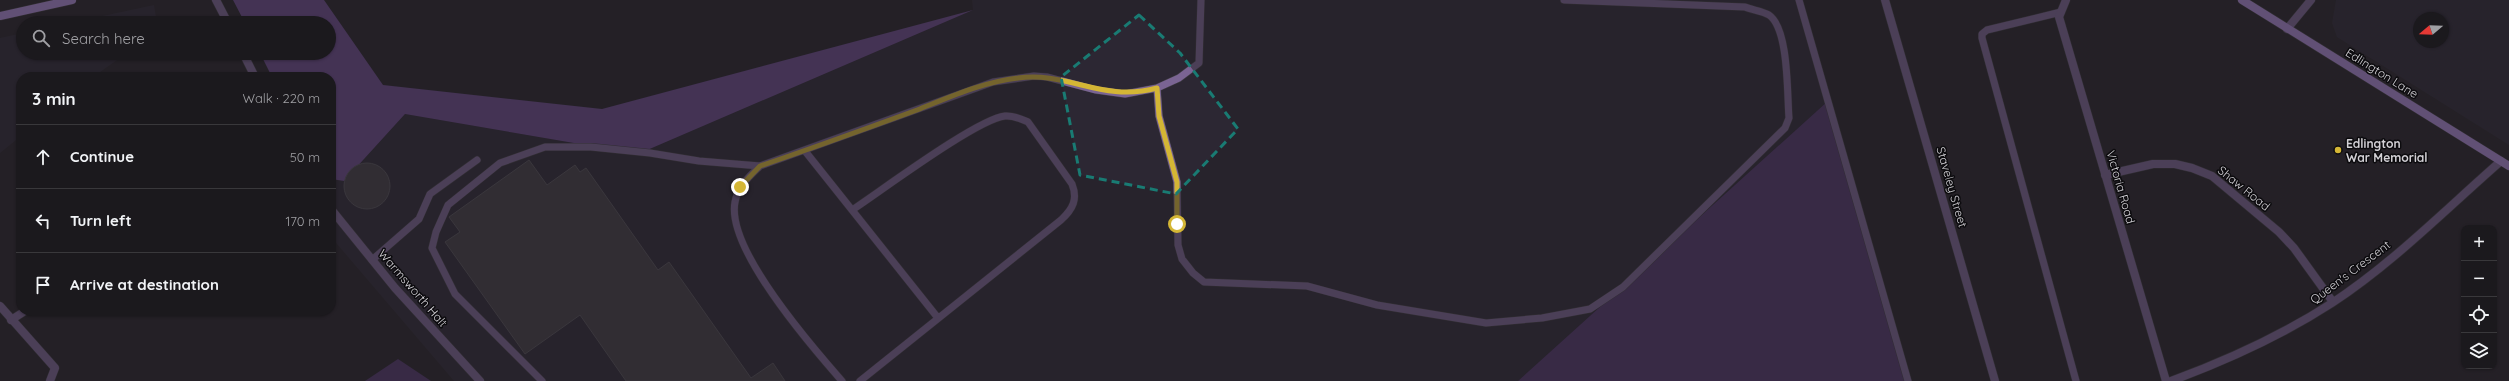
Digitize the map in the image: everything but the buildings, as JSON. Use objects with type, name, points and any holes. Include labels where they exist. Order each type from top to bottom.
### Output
[{"type":"main road","points":[[0,16],[72,0]]},
{"type":"main road","name":"Edlington Lane","points":[[2242,0],[2509,166]]},
{"type":"street","points":[[216,0],[224,16]]},
{"type":"street","name":"Staveley Street","points":[[1885,0],[1995,381]]},
{"type":"street","name":"Victoria Road","points":[[2066,0],[2059,17],[2166,381]]},
{"type":"street","points":[[2287,29],[2311,0]]},
{"type":"street","points":[[246,60],[252,72]]},
{"type":"street","name":"Queen's Crescent","points":[[2171,381],[2233,358],[2291,328],[2333,302],[2384,263],[2501,160]]},
{"type":"street","name":"Shaw Road","points":[[2105,175],[2161,164],[2192,168],[2212,176],[2284,237],[2333,302]]},
{"type":"street","name":"Warmsworth Halt","points":[[336,215],[395,288],[480,381]]},
{"type":"street","points":[[0,306],[55,368],[50,381]]},
{"type":"street","points":[[11,320],[17,316]]},
{"type":"lane","points":[[542,381],[455,294],[432,248],[436,232],[448,205],[500,163],[545,147],[591,147],[650,153],[699,161],[760,166],[993,82],[1034,76],[1047,77],[1096,90],[1126,94],[1157,88],[1179,78],[1199,63],[1201,0]]},
{"type":"lane","points":[[1157,88],[1159,116],[1177,182],[1178,245],[1182,259],[1193,273],[1204,282],[1307,286],[1377,306],[1486,323],[1542,318],[1590,309],[1623,287],[1785,128],[1789,118],[1783,40],[1777,25],[1769,15],[1745,7],[1564,0]]},
{"type":"lane","points":[[1799,0],[1908,381]]},
{"type":"lane","points":[[2061,12],[1987,30],[1982,34],[1982,38],[2076,381]]},
{"type":"lane","points":[[852,210],[965,135],[992,120],[1005,116],[1017,117],[1028,122],[1072,184],[1075,192],[1075,202],[1062,220],[860,381]]},
{"type":"lane","points":[[805,151],[938,318]]},
{"type":"lane","points":[[372,260],[419,219],[430,194],[477,160]]},
{"type":"lane","points":[[760,166],[740,187],[734,203],[736,228],[752,261],[801,333],[842,381]]},
{"type":"highlighted area","points":[[1139,15],[1180,53],[1238,129],[1176,194],[1080,175],[1061,77]]},
{"type":"shaded area","points":[[233,0],[324,0],[335,16],[241,16]]},
{"type":"shaded area","points":[[972,0],[1800,0],[1828,101],[1518,381],[454,381],[336,243],[336,180],[344,181],[405,114],[638,154],[973,10]]},
{"type":"shaded area","points":[[2336,0],[2509,0],[2509,145],[2337,37],[2332,23]]},
{"type":"shaded area","points":[[154,5],[156,16],[103,16]]},
{"type":"shaded area","points":[[973,10],[638,154],[405,114],[344,181],[336,180],[336,72],[270,72],[264,60],[336,60],[336,17],[383,85],[602,109]]},
{"type":"shaded area","points":[[16,35],[16,60],[117,60],[100,72],[16,72],[16,140],[0,153],[0,38]]},
{"type":"shaded area","points":[[1828,101],[1906,381],[1518,381]]},
{"type":"shaded area","points":[[398,359],[431,381],[365,381]]},
{"type":"place","name":"Edlington War Memorial","points":[[2338,150]]},
{"type":"route","points":[[740,187],[760,166],[993,82],[1034,76],[1047,77],[1096,90],[1126,94],[1143,92],[1157,88],[1159,116],[1177,182],[1177,224]]}]
